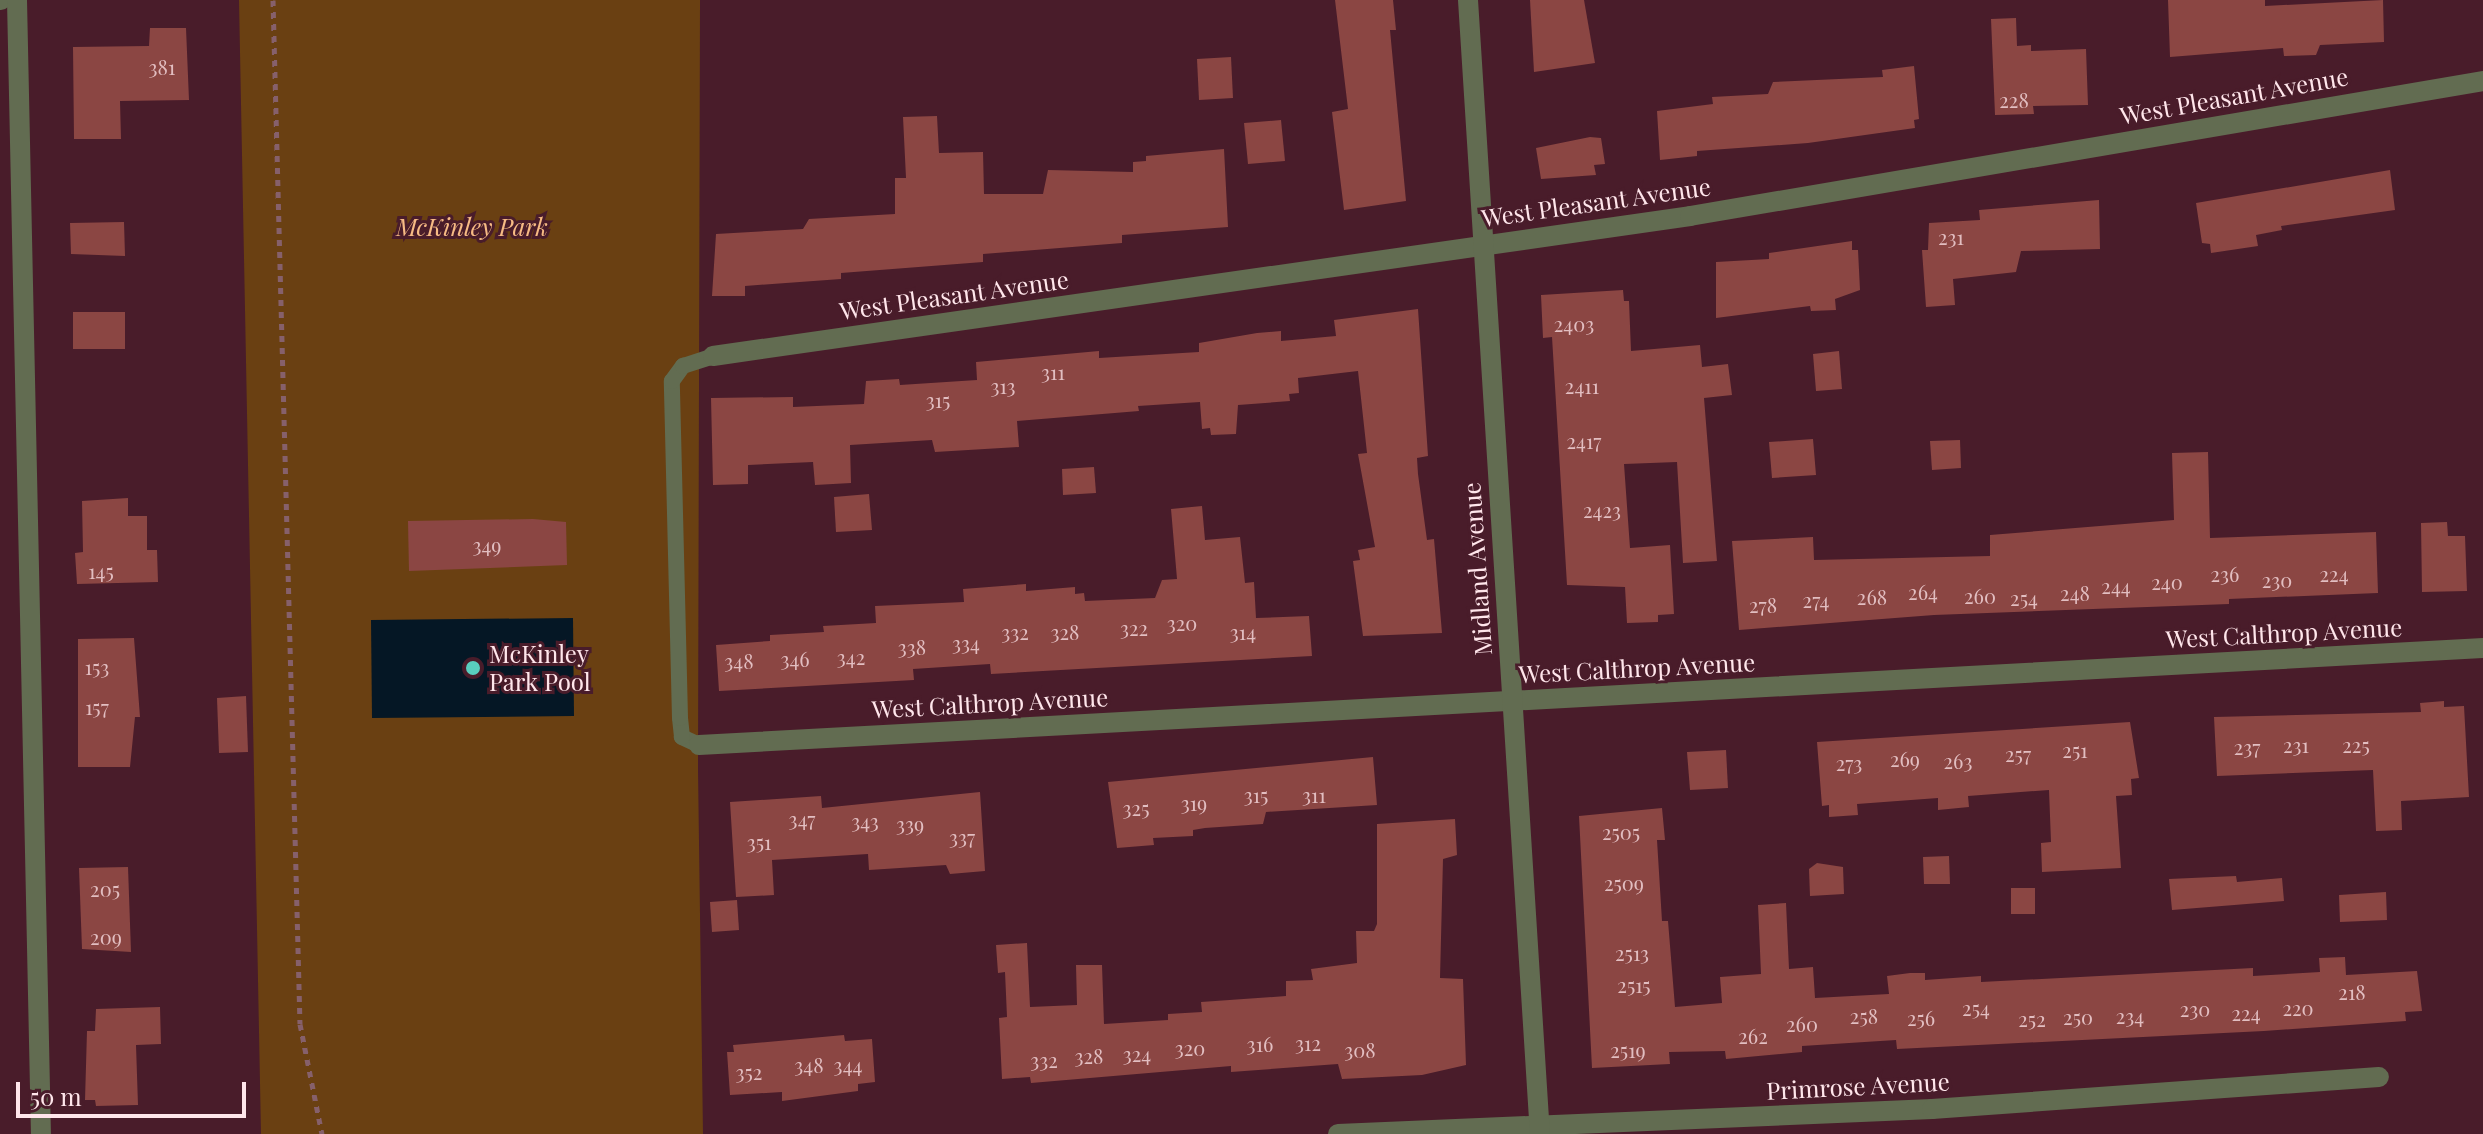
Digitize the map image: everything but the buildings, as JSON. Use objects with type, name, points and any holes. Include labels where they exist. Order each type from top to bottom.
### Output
[{"type":"street","points":[[17,0],[41,1134]]},
{"type":"street","name":"Midland Avenue","points":[[1468,0],[1540,1130]]},
{"type":"street","name":"West Pleasant Avenue","points":[[713,356],[1690,216],[2483,81]]},
{"type":"street","name":"West Calthrop Avenue","points":[[699,745],[2483,648]]},
{"type":"street","name":"Primrose Avenue","points":[[1338,1134],[1540,1130],[1932,1109],[2379,1077]]},
{"type":"lane","points":[[699,745],[682,737],[680,718],[672,381],[683,366],[713,356]]},
{"type":"path","points":[[273,0],[300,1024],[322,1134]]},
{"type":"green space","name":"McKinley Park","points":[[239,0],[700,0],[698,769],[703,1134],[261,1134]]},
{"type":"water","name":"McKinley Park Pool","points":[[573,618],[574,716],[372,718],[371,620]]},
{"type":"place","name":"McKinley Park Pool","points":[[473,668]]}]
